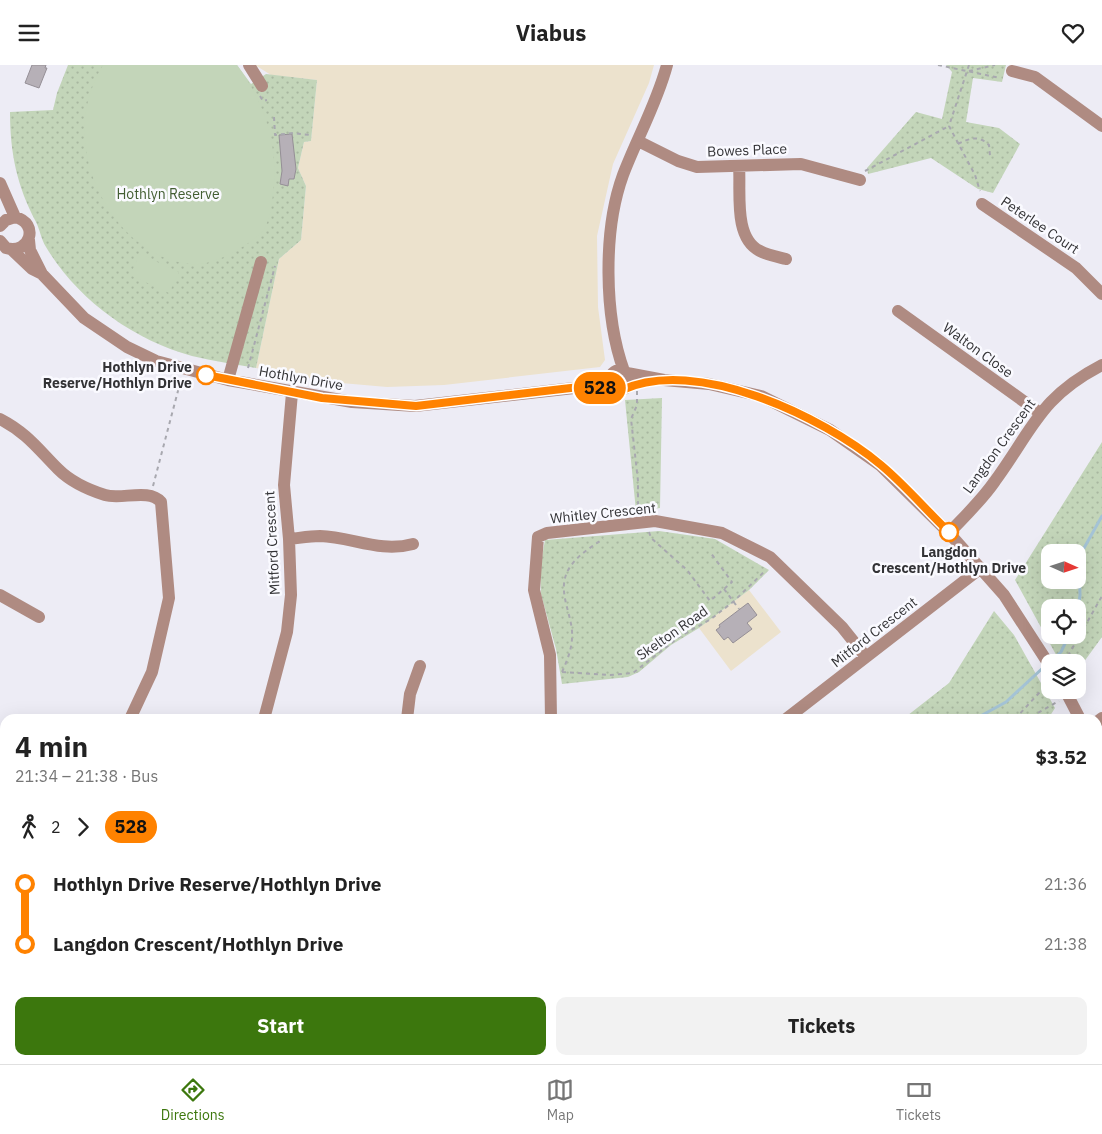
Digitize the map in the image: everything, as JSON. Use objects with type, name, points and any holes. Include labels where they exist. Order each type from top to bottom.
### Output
[{"type":"street","points":[[248,65],[262,86]]},
{"type":"street","points":[[624,381],[617,352],[610,291],[612,219],[623,176],[660,89],[667,65]]},
{"type":"street","points":[[1012,71],[1035,77],[1102,126]]},
{"type":"street","name":"Bowes Place","points":[[638,141],[678,161],[697,167],[801,164],[860,180]]},
{"type":"street","points":[[739,166],[742,223],[746,238],[760,252],[786,259]]},
{"type":"street","points":[[0,183],[16,217],[6,220],[0,226]]},
{"type":"street","name":"Peterlee Court","points":[[982,204],[1076,268],[1102,294]]},
{"type":"street","name":"Hothlyn Drive","points":[[16,217],[26,223],[30,231],[30,250],[42,274],[84,318],[127,347],[156,361],[228,380],[292,393],[352,402],[416,406],[624,381],[664,380],[708,384],[761,396],[830,430],[880,465],[949,533],[981,568],[1004,595],[1042,654]]},
{"type":"street","points":[[5,247],[24,247],[29,240]]},
{"type":"street","name":"Hothlyn Drive","points":[[5,247],[32,269],[42,274]]},
{"type":"street","points":[[228,380],[261,262]]},
{"type":"street","name":"Walton Close","points":[[898,311],[1040,413]]},
{"type":"street","name":"Langdon Crescent","points":[[949,533],[995,482],[1040,413],[1068,385],[1102,365]]},
{"type":"street","name":"Mitford Crescent","points":[[265,714],[287,632],[291,595],[289,539],[284,485],[292,393]]},
{"type":"street","points":[[0,419],[20,431],[41,449],[59,470],[81,485],[108,496],[147,496],[158,499],[161,503],[169,598],[152,672],[132,714]]},
{"type":"street","name":"Whitley Crescent","points":[[551,714],[550,655],[534,590],[538,537],[547,533],[665,522],[722,533],[765,554],[775,561],[842,627],[866,657]]},
{"type":"street","points":[[289,539],[321,536],[385,548],[413,545]]},
{"type":"street","name":"Mitford Crescent","points":[[792,714],[981,568]]},
{"type":"street","points":[[0,595],[39,617]]},
{"type":"street","points":[[408,714],[410,694],[420,666]]},
{"type":"street","points":[[1066,699],[1077,714]]},
{"type":"path","points":[[938,65],[1000,78]]},
{"type":"path","points":[[860,180],[870,168],[949,126],[969,65]]},
{"type":"path","points":[[967,71],[995,65]]},
{"type":"path","points":[[274,117],[275,135],[292,133],[310,135]]},
{"type":"path","points":[[949,126],[980,191]]},
{"type":"path","points":[[958,144],[973,138],[979,138],[989,145],[990,156]]},
{"type":"path","points":[[248,367],[275,266]]},
{"type":"path","points":[[624,381],[637,405],[631,419],[638,481],[638,512]]},
{"type":"path","points":[[153,486],[179,387]]},
{"type":"path","points":[[648,527],[651,539],[681,564],[710,601],[732,582],[710,552]]},
{"type":"path","name":"Skelton Road","points":[[607,535],[576,560],[565,578],[564,599],[572,631],[570,654],[562,672],[610,675],[633,673],[679,637],[748,590],[775,561]]},
{"type":"path","points":[[724,589],[739,609]]},
{"type":"path","points":[[1070,654],[1102,596]]},
{"type":"path","points":[[1020,714],[1041,691]]},
{"type":"path","points":[[1035,714],[1056,699]]},
{"type":"shaded area","points":[[255,65],[654,65],[649,83],[613,164],[597,236],[598,307],[605,360],[600,367],[444,385],[387,387],[330,382],[256,368],[279,259],[301,240],[306,186],[298,168],[304,142],[311,141],[317,80],[271,75]]},
{"type":"shaded area","points":[[749,590],[781,632],[731,671],[699,628]]},
{"type":"green space","name":"Hothlyn Reserve","points":[[68,65],[237,65],[251,84],[266,74],[317,80],[311,141],[304,142],[298,168],[306,186],[301,240],[279,259],[256,368],[192,356],[149,340],[128,328],[90,300],[59,266],[46,247],[19,182],[11,141],[10,112],[53,110],[57,93]]},
{"type":"green space","points":[[103,65],[237,65],[255,94],[268,126],[272,142],[274,159],[273,198],[266,225],[258,236],[234,252],[219,259],[208,263],[191,264],[170,260],[152,251],[135,239],[120,224],[107,207],[97,188],[90,169],[86,149],[84,127],[87,105],[93,85]]},
{"type":"green space","points":[[946,65],[1006,65],[1002,82],[973,78],[966,122],[999,128],[1020,144],[993,193],[978,189],[931,158],[868,174],[867,168],[916,112],[942,119],[952,72]]},
{"type":"green space","points":[[140,254],[179,272],[169,293],[130,275]]},
{"type":"green space","points":[[662,398],[660,508],[636,511],[625,400]]},
{"type":"green space","points":[[1102,442],[1102,637],[1086,659],[1086,654],[1056,654],[1050,644],[1086,644],[1086,599],[1041,599],[1041,627],[1015,580]]},
{"type":"green space","points":[[659,531],[715,539],[769,570],[749,590],[699,628],[671,645],[639,672],[628,677],[562,684],[556,649],[541,594],[540,568],[545,540]]},
{"type":"green space","points":[[994,611],[1014,635],[1041,683],[1041,699],[1050,699],[1055,708],[1051,714],[909,714],[949,683]]},
{"type":"building","points":[[32,65],[46,65],[45,68],[47,68],[39,88],[25,83]]},
{"type":"building","points":[[292,134],[296,169],[294,179],[289,179],[288,186],[280,184],[282,171],[279,135]]},
{"type":"building","points":[[748,603],[757,615],[747,623],[752,629],[733,643],[728,637],[724,640],[716,630],[720,627],[719,625]]},
{"type":"waterway","points":[[1079,599],[1079,557],[1102,516]]},
{"type":"waterway","points":[[1059,654],[1065,644]]},
{"type":"waterway","points":[[984,714],[1006,702],[1041,670]]},
{"type":"bus line","name":"528","points":[[206,375],[322,398],[416,406],[588,386],[622,390],[628,385],[664,380],[708,384],[761,396],[830,430],[880,465],[949,532]]},
{"type":"place","name":"Hothlyn Drive Reserve/Hothlyn Drive","points":[[206,375]]},
{"type":"place","name":"Langdon Crescent/Hothlyn Drive","points":[[949,532]]}]
